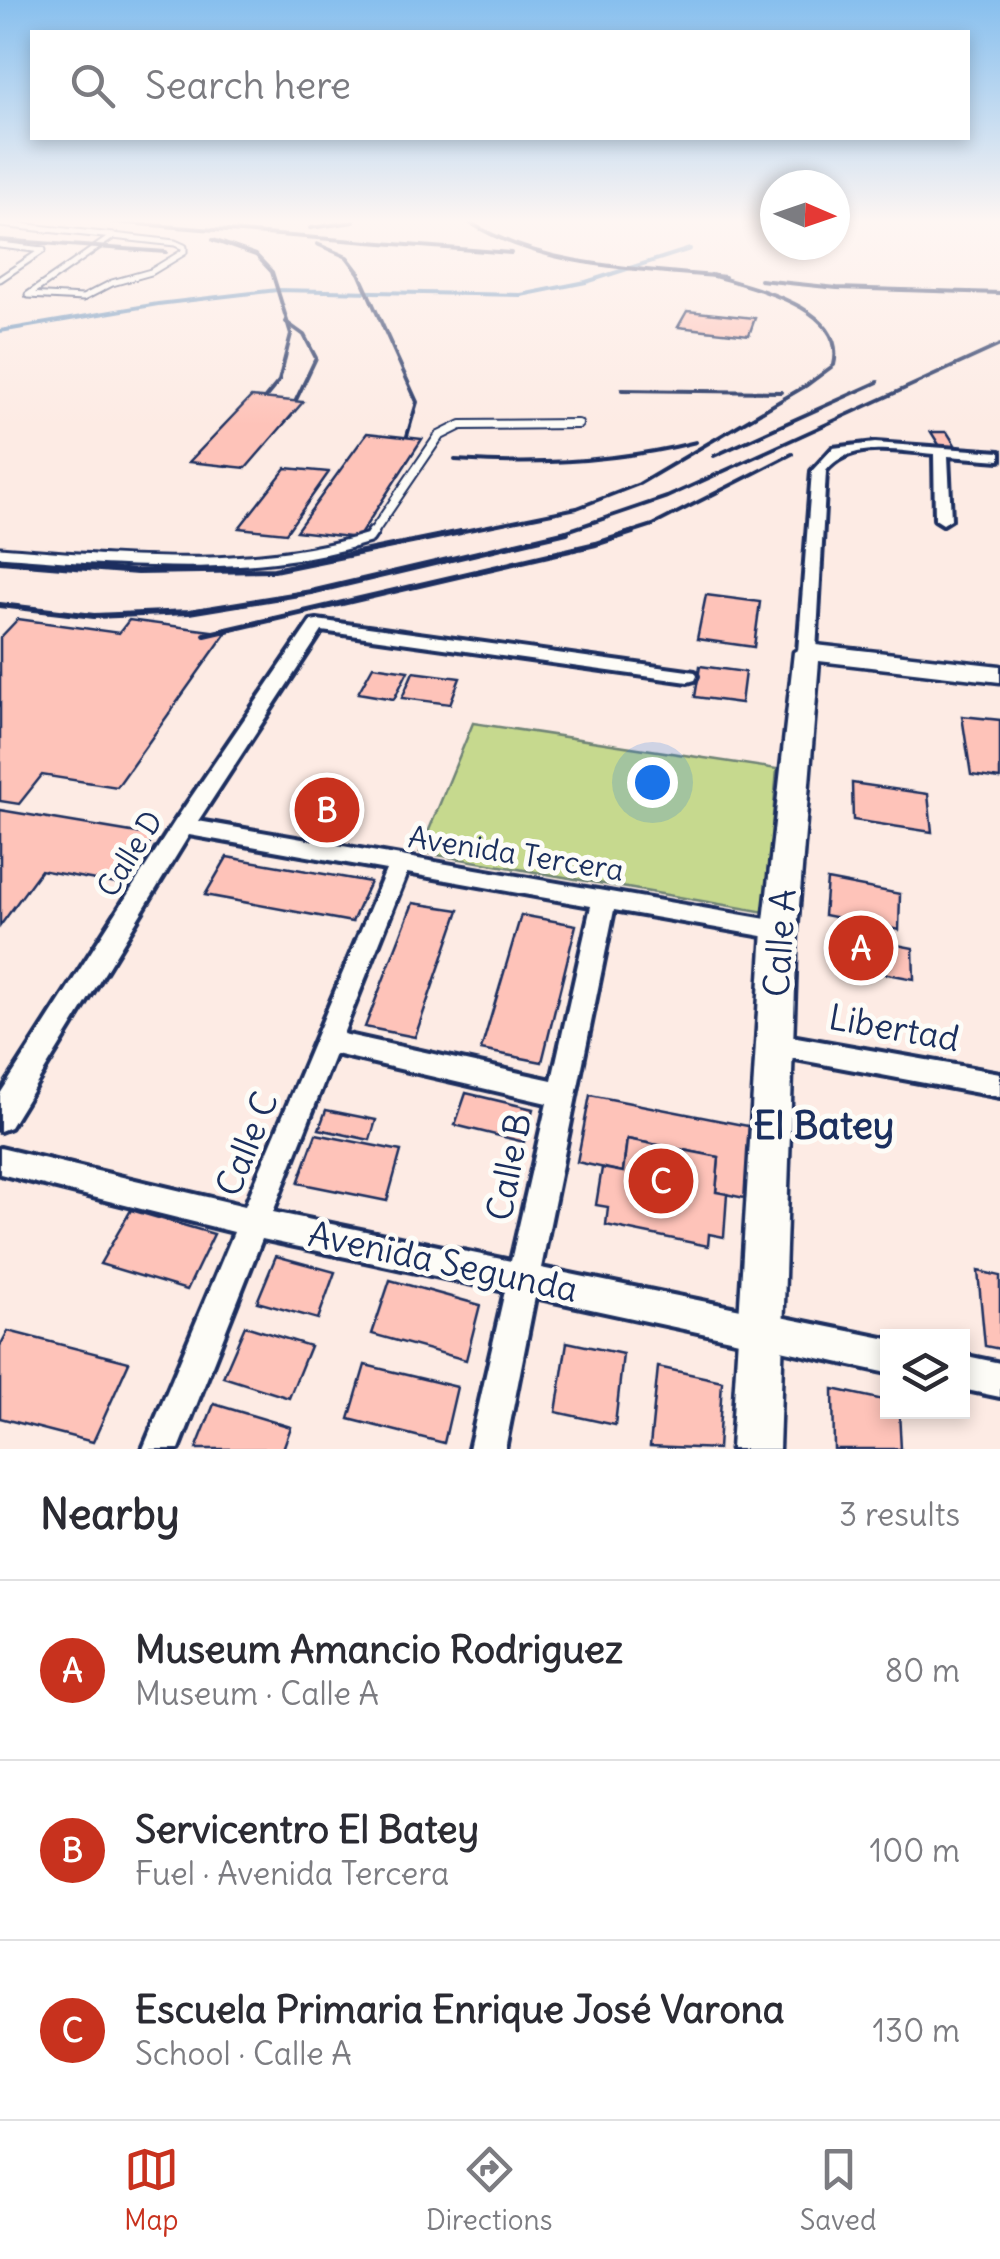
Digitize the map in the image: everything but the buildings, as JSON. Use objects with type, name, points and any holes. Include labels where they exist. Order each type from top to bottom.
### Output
[{"type":"street","name":"Calle A","points":[[755,1449],[780,930],[807,652],[819,471],[827,459],[842,450],[941,452]]},
{"type":"street","points":[[943,519],[941,452],[1000,456]]},
{"type":"street","name":"Calle D","points":[[0,1118],[182,826],[317,625],[688,676]]},
{"type":"street","points":[[807,652],[1000,674]]},
{"type":"street","name":"Avenida Tercera","points":[[182,826],[780,930]]},
{"type":"street","name":"Calle C","points":[[161,1449],[399,865]]},
{"type":"street","name":"Calle B","points":[[487,1449],[604,899]]},
{"type":"street","points":[[330,1042],[562,1094]]},
{"type":"street","name":"Libertad","points":[[774,1044],[1000,1086]]},
{"type":"street","name":"Avenida Segunda","points":[[0,1161],[256,1223],[880,1354]]},
{"type":"street","points":[[970,1374],[1000,1380]]},
{"type":"lane","points":[[36,290],[28,295],[83,298],[99,290]]},
{"type":"lane","points":[[0,552],[118,561],[203,561],[325,552],[369,538],[439,436],[461,426],[578,424]]},
{"type":"green space","points":[[473,723],[777,769],[765,912],[420,852]]},
{"type":"waterway","points":[[0,331],[158,304],[277,290],[521,295],[548,290]]},
{"type":"railway","points":[[277,290],[288,323]]},
{"type":"railway","points":[[366,290],[417,402],[407,436]]},
{"type":"railway","points":[[449,534],[577,508],[639,484],[807,385],[834,365],[834,345],[826,328],[812,314],[760,290]]},
{"type":"railway","points":[[890,290],[1000,293]]},
{"type":"railway","points":[[265,398],[279,381],[291,334],[288,323]]},
{"type":"railway","points":[[288,323],[304,335],[316,358],[296,400]]},
{"type":"railway","points":[[558,534],[667,497],[1000,345]]},
{"type":"railway","points":[[714,456],[878,382]]},
{"type":"railway","points":[[622,390],[781,392]]},
{"type":"railway","points":[[455,460],[576,461],[696,442]]},
{"type":"railway","points":[[625,534],[653,525],[792,454]]},
{"type":"railway","points":[[0,561],[137,572],[274,570],[461,532]]},
{"type":"railway","points":[[0,605],[94,616],[189,612],[311,592],[567,532]]},
{"type":"railway","points":[[205,635],[596,544],[633,532]]},
{"type":"place","name":"Servicentro El Batey","points":[[327,810]]},
{"type":"place","name":"Museum Amancio Rodriguez","points":[[861,948]]},
{"type":"place","name":"Escuela Primaria Enrique José Varona","points":[[661,1181]]},
{"type":"district","name":"El Batey","points":[[824,1126]]}]
